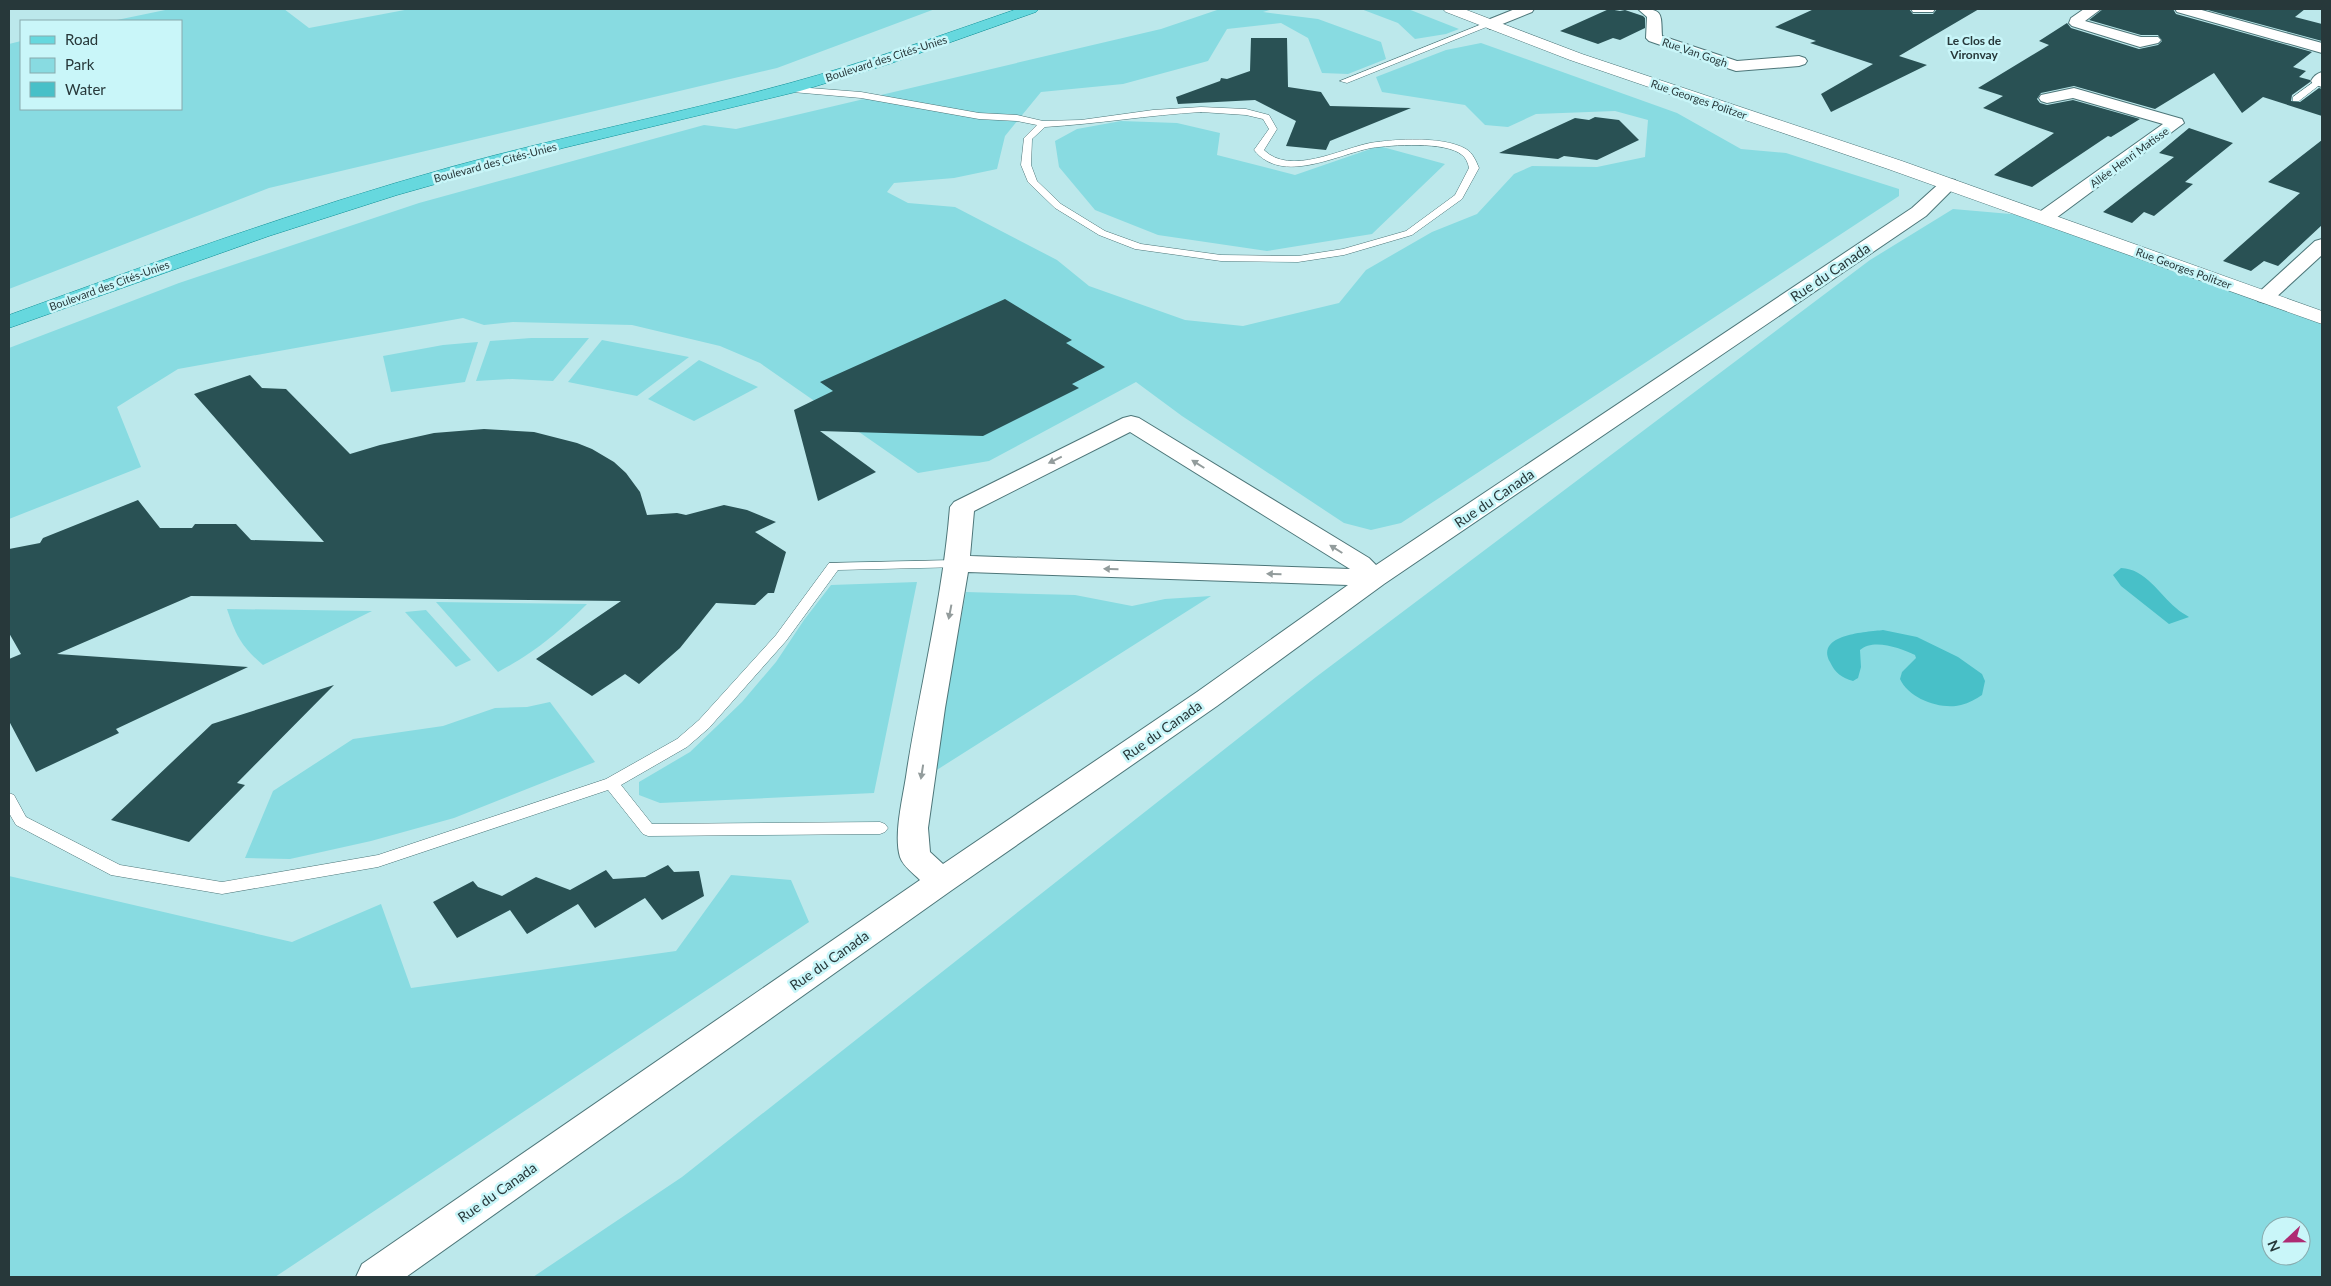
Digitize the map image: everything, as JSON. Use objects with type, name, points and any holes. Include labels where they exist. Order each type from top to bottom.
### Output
[{"type":"main road","name":"Boulevard des Cités-Unies","points":[[988,24],[1017,9]]},
{"type":"main road","name":"Boulevard des Cités-Unies","points":[[9,322],[274,227],[416,183],[520,154],[784,89],[904,54],[1031,9]]},
{"type":"street","name":"Rue Georges Politzer","points":[[1451,9],[1576,56],[1950,184],[2322,318]]},
{"type":"street","points":[[1490,24],[1527,9]]},
{"type":"street","name":"Rue Van Gogh","points":[[1646,9],[1654,15],[1654,38],[1736,66],[1799,62]]},
{"type":"street","points":[[1918,9],[1928,9]]},
{"type":"street","points":[[2094,9],[2078,18],[2078,23],[2140,42],[2153,40]]},
{"type":"street","points":[[2182,9],[2322,48]]},
{"type":"street","name":"Allée Henri Matisse","points":[[2046,218],[2176,123],[2074,93],[2047,98]]},
{"type":"street","name":"Rue du Canada","points":[[375,1277],[941,881],[1199,704],[1375,578],[1911,217],[1950,184]]},
{"type":"street","points":[[2265,297],[2322,245]]},
{"type":"street","points":[[941,881],[915,856],[912,828],[957,564],[962,507],[1131,423],[1360,564],[1375,578]]},
{"type":"street","points":[[957,564],[1375,578]]},
{"type":"lane","points":[[1344,81],[1490,24]]},
{"type":"lane","points":[[2296,99],[2321,80]]},
{"type":"lane","points":[[784,89],[861,95],[979,116],[1017,118],[1043,124],[1084,122],[1124,115],[1246,111],[1266,117],[1273,129],[1259,150],[1262,156],[1271,160],[1287,163],[1311,163],[1370,146],[1401,144],[1438,145],[1460,150],[1468,156],[1474,168],[1459,197],[1410,233],[1344,252],[1298,259],[1221,258],[1139,247],[1102,234],[1058,206],[1033,182],[1026,165],[1028,138],[1043,124]]},
{"type":"lane","points":[[9,799],[21,821],[117,872],[222,888],[378,861],[611,783],[682,742],[704,724],[782,638],[834,566],[957,564]]},
{"type":"lane","points":[[611,783],[648,830],[880,828]]},
{"type":"green space","points":[[170,9],[284,9],[309,28],[410,9],[935,9],[777,68],[269,188],[9,289],[9,44],[20,41],[20,110],[182,110],[182,20],[117,20]]},
{"type":"green space","points":[[1220,9],[1273,9],[1263,12],[1318,19],[1381,42],[1386,59],[1348,74],[1322,73],[1308,38],[1281,23],[1227,29],[1208,61],[1123,84],[1041,92],[1005,136],[997,169],[954,178],[894,183],[887,192],[908,203],[955,207],[1057,260],[1089,286],[1185,320],[1243,326],[1339,303],[1366,270],[1432,232],[1477,214],[1514,174],[1532,166],[1597,167],[1645,157],[1648,120],[1615,111],[1536,114],[1508,127],[1485,125],[1465,105],[1382,92],[1376,77],[1446,50],[1481,43],[1677,113],[1741,149],[1786,153],[1899,189],[1899,196],[1401,523],[1371,530],[1344,523],[1182,416],[1136,382],[989,461],[918,473],[760,363],[720,346],[632,325],[513,322],[484,325],[463,318],[178,369],[117,407],[141,467],[9,519],[9,348],[179,283],[419,203],[704,125],[736,129],[1161,29]]},
{"type":"green space","points":[[1361,9],[1408,9],[1459,29],[1446,34],[1415,39],[1398,23]]},
{"type":"green space","points":[[1121,121],[1177,123],[1220,133],[1217,155],[1295,175],[1379,146],[1445,164],[1372,234],[1267,251],[1158,235],[1095,210],[1059,167],[1055,141],[1077,129]]},
{"type":"green space","points":[[1953,209],[2022,215],[2322,318],[2322,1277],[533,1277],[682,1177],[1316,677],[1870,260]]},
{"type":"green space","points":[[531,338],[589,338],[553,381],[512,379],[476,381],[490,341]]},
{"type":"green space","points":[[602,340],[689,357],[637,396],[568,382]]},
{"type":"green space","points":[[478,342],[465,382],[391,392],[383,356],[443,345]]},
{"type":"green space","points":[[699,360],[758,387],[694,421],[648,399]]},
{"type":"green space","points":[[917,582],[874,793],[660,803],[639,795],[639,782],[690,752],[742,702],[776,662],[804,620],[831,585]]},
{"type":"green space","points":[[966,592],[1075,595],[1132,606],[1165,599],[1211,596],[932,773]]},
{"type":"green space","points":[[436,602],[587,604],[546,641],[498,672]]},
{"type":"green space","points":[[227,609],[372,611],[263,665],[249,652],[240,640]]},
{"type":"green space","points":[[426,610],[471,660],[456,667],[405,612]]},
{"type":"green space","points":[[550,702],[595,762],[454,818],[371,841],[290,859],[245,858],[273,791],[353,739],[443,726],[495,708],[527,707]]},
{"type":"green space","points":[[731,875],[791,880],[809,922],[275,1277],[9,1277],[9,876],[292,942],[381,904],[411,988],[676,951]]},
{"type":"water","points":[[2121,568],[2130,569],[2145,577],[2170,602],[2189,617],[2169,624],[2121,586],[2113,575]]},
{"type":"water","points":[[1883,630],[1917,637],[1958,657],[1982,674],[1985,681],[1982,695],[1967,703],[1953,706],[1935,704],[1918,697],[1904,686],[1900,679],[1902,672],[1916,658],[1915,655],[1887,645],[1866,646],[1860,650],[1861,667],[1858,678],[1853,681],[1842,677],[1832,666],[1827,653],[1830,645],[1836,640],[1845,636]]},
{"type":"building","points":[[1609,9],[1625,10],[1643,16],[1645,18],[1645,28],[1620,40],[1613,38],[1598,44],[1560,31]]},
{"type":"building","points":[[1814,9],[1909,9],[1913,14],[1933,14],[1937,9],[1979,9],[1899,56],[1927,65],[1831,112],[1821,94],[1873,64],[1810,43],[1816,41],[1775,27]]},
{"type":"building","points":[[2103,9],[2173,9],[2176,14],[2312,52],[2293,67],[2306,71],[2299,77],[2310,80],[2310,82],[2292,95],[2291,101],[2300,102],[2319,88],[2322,89],[2322,116],[2263,97],[2242,113],[2214,73],[2155,109],[2074,86],[2041,93],[2037,99],[2040,103],[2047,105],[2073,100],[2140,119],[2111,137],[2108,136],[2032,187],[1994,175],[2054,133],[1983,108],[2003,96],[1978,88],[2049,45],[2039,41],[2067,23],[2071,28],[2139,49],[2158,45],[2162,41],[2158,35],[2141,35],[2089,20]]},
{"type":"building","points":[[2204,9],[2305,9],[2295,17],[2322,24],[2322,41]]},
{"type":"building","points":[[1251,38],[1287,38],[1288,87],[1321,92],[1330,106],[1411,108],[1330,141],[1326,150],[1286,146],[1296,121],[1255,100],[1178,104],[1176,97],[1220,81],[1221,78],[1227,79],[1250,71]]},
{"type":"building","points":[[1595,117],[1619,120],[1639,140],[1597,160],[1564,156],[1558,159],[1499,153],[1575,118],[1589,120]]},
{"type":"building","points":[[2189,128],[2233,143],[2185,182],[2193,184],[2154,216],[2144,212],[2132,223],[2103,212],[2174,157],[2159,153]]},
{"type":"building","points":[[2322,140],[2322,225],[2278,266],[2264,261],[2251,271],[2223,261],[2300,193],[2268,182]]},
{"type":"building","points":[[1005,299],[1072,340],[1066,343],[1105,367],[1072,384],[1079,388],[983,436],[820,431],[876,472],[818,501],[794,410],[833,391],[820,382]]},
{"type":"building","points":[[250,375],[262,388],[286,389],[350,454],[434,433],[484,429],[534,432],[577,443],[592,449],[614,462],[626,473],[640,492],[647,515],[677,513],[686,515],[724,505],[747,510],[776,522],[755,532],[786,552],[774,593],[768,593],[755,605],[716,603],[680,648],[639,684],[625,674],[592,696],[536,659],[621,601],[191,596],[57,654],[248,667],[116,729],[119,733],[36,772],[9,721],[9,659],[21,654],[9,633],[9,549],[40,543],[43,538],[138,500],[160,528],[192,528],[195,524],[236,524],[251,540],[324,542],[194,394]]},
{"type":"building","points":[[334,685],[237,783],[245,785],[189,842],[111,820],[212,724]]},
{"type":"building","points":[[668,865],[674,872],[699,871],[704,896],[662,920],[645,898],[595,928],[578,904],[527,934],[510,910],[457,938],[433,902],[473,881],[478,887],[502,896],[536,877],[570,890],[606,870],[613,879],[645,877]]},
{"type":"district","name":"Le Clos de Vironvay","points":[[1974,47]]}]
